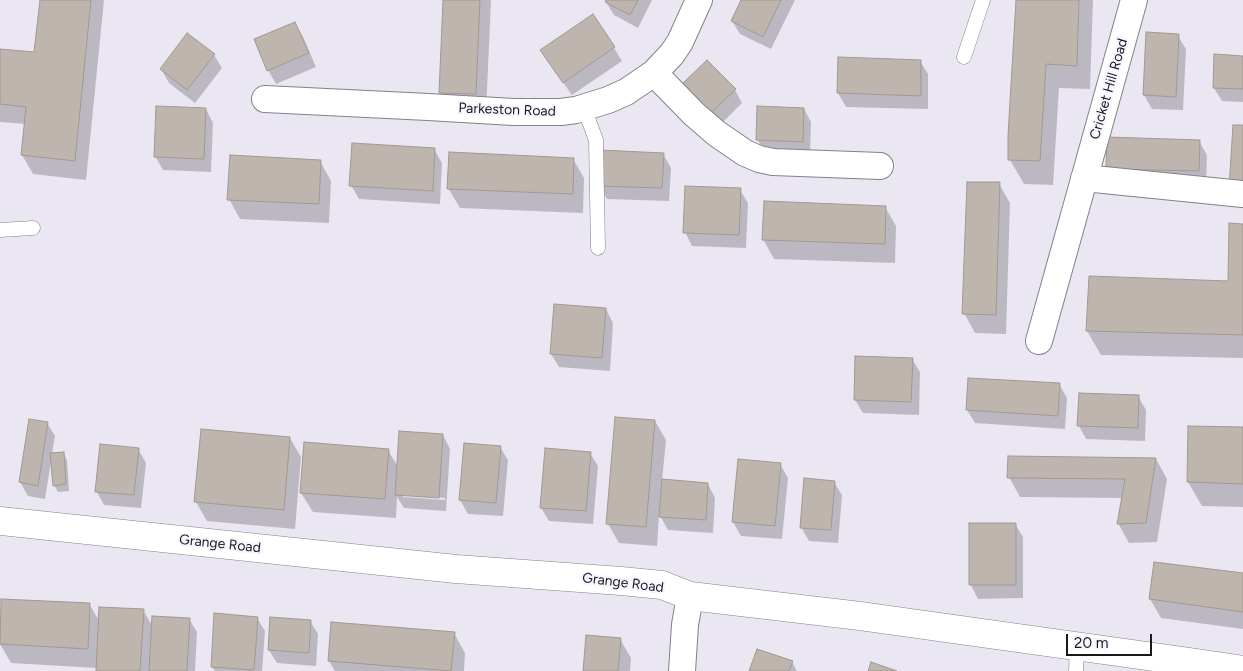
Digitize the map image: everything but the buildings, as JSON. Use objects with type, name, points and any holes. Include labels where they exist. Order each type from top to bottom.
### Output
[{"type":"street","name":"Parkeston Road","points":[[265,99],[514,112],[561,112],[584,108],[626,92],[654,73],[668,59],[680,42],[699,0]]},
{"type":"street","name":"Cricket Hill Road","points":[[1039,341],[1134,0]]},
{"type":"street","points":[[654,73],[694,114],[716,133],[759,159],[773,162],[880,166]]},
{"type":"street","points":[[1084,178],[1243,194]]},
{"type":"street","name":"Grange Road","points":[[0,521],[456,569],[662,585],[690,596],[860,616],[1077,658],[1243,670]]},
{"type":"street","points":[[682,671],[685,626],[690,596]]},
{"type":"lane","points":[[964,57],[983,0]]},
{"type":"lane","points":[[584,108],[596,140],[598,248]]},
{"type":"lane","points":[[0,230],[33,228]]}]
